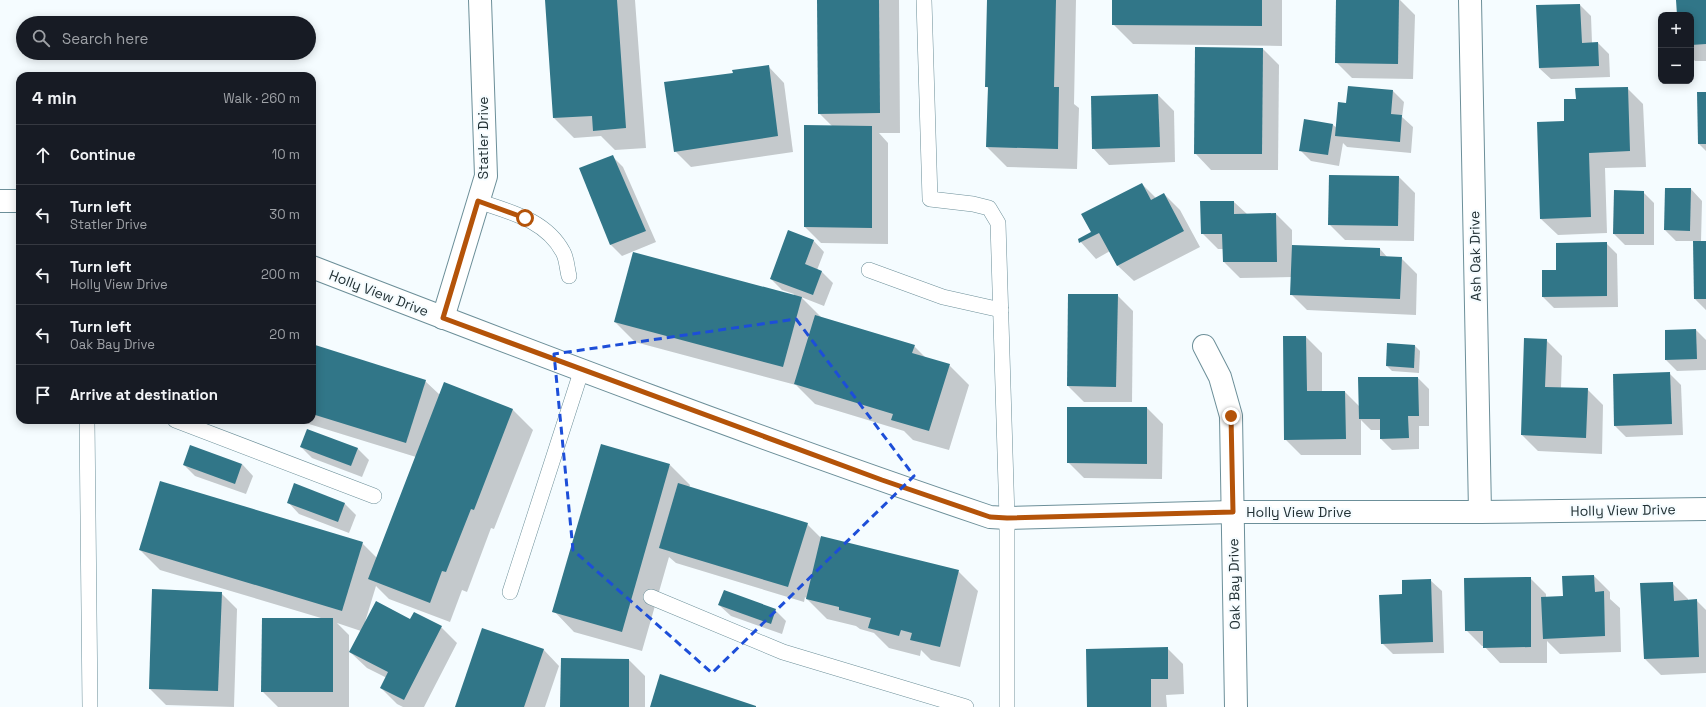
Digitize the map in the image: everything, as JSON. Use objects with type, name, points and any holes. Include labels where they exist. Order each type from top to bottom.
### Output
[{"type":"street","name":"Statler Drive","points":[[443,318],[486,176],[480,0]]},
{"type":"street","name":"Ash Oak Drive","points":[[1470,0],[1480,512]]},
{"type":"street","points":[[0,201],[16,201]]},
{"type":"street","name":"Holly View Drive","points":[[316,269],[443,318],[882,480],[990,517],[1007,518],[1233,512],[1480,512],[1706,509]]},
{"type":"street","name":"Oak Bay Drive","points":[[1204,346],[1220,376],[1231,416],[1236,707]]},
{"type":"lane","points":[[924,0],[930,199],[973,204],[989,208],[998,223],[1007,518],[1007,707]]},
{"type":"lane","points":[[478,201],[525,218],[542,227],[556,242],[564,254],[569,276]]},
{"type":"lane","points":[[869,270],[943,297],[1001,310]]},
{"type":"lane","points":[[510,592],[582,369]]},
{"type":"lane","points":[[87,424],[90,707]]},
{"type":"lane","points":[[185,424],[374,496]]},
{"type":"lane","points":[[651,597],[783,652],[966,707]]},
{"type":"highlighted area","points":[[796,319],[914,476],[712,673],[573,550],[554,354]]},
{"type":"building","points":[[545,0],[617,0],[626,128],[593,131],[592,116],[553,118]]},
{"type":"building","points":[[817,0],[879,0],[880,113],[818,114]]},
{"type":"building","points":[[987,0],[1056,0],[1054,87],[1059,87],[1058,149],[986,147],[988,87],[985,87]]},
{"type":"building","points":[[1112,0],[1262,0],[1262,26],[1112,25]]},
{"type":"building","points":[[1336,0],[1399,0],[1398,64],[1335,63]]},
{"type":"building","points":[[1676,0],[1706,0],[1706,44],[1694,45],[1694,12],[1677,12]]},
{"type":"building","points":[[1580,4],[1582,43],[1598,42],[1599,66],[1539,68],[1536,5]]},
{"type":"building","points":[[1195,47],[1263,48],[1262,154],[1194,154]]},
{"type":"building","points":[[769,65],[778,136],[674,152],[664,82],[733,73],[732,70]]},
{"type":"building","points":[[1348,86],[1393,90],[1391,114],[1402,115],[1400,142],[1335,136],[1338,102],[1346,103]]},
{"type":"building","points":[[1628,87],[1630,151],[1589,153],[1591,217],[1540,219],[1537,122],[1564,121],[1564,99],[1576,99],[1575,88]]},
{"type":"building","points":[[1697,92],[1706,92],[1706,144],[1698,144]]},
{"type":"building","points":[[1158,94],[1160,147],[1092,149],[1091,96]]},
{"type":"building","points":[[1304,119],[1333,124],[1328,155],[1299,151]]},
{"type":"building","points":[[804,125],[872,126],[872,228],[804,227]]},
{"type":"building","points":[[613,155],[646,231],[610,245],[579,168]]},
{"type":"building","points":[[1329,175],[1399,176],[1398,226],[1328,225]]},
{"type":"building","points":[[1142,183],[1151,200],[1164,193],[1184,231],[1117,266],[1099,233],[1079,243],[1078,239],[1091,232],[1081,214]]},
{"type":"building","points":[[1665,188],[1691,188],[1690,231],[1664,230]]},
{"type":"building","points":[[1614,190],[1644,191],[1644,234],[1613,234]]},
{"type":"building","points":[[1200,201],[1234,201],[1234,214],[1276,213],[1277,262],[1223,262],[1222,234],[1201,234]]},
{"type":"building","points":[[788,230],[814,240],[805,264],[822,271],[813,295],[770,279]]},
{"type":"building","points":[[1693,241],[1706,241],[1706,299],[1694,299]]},
{"type":"building","points":[[1607,242],[1607,296],[1542,297],[1542,270],[1556,270],[1556,243]]},
{"type":"building","points":[[1292,245],[1380,248],[1380,256],[1402,257],[1400,299],[1290,295]]},
{"type":"building","points":[[633,252],[802,297],[783,367],[614,322]]},
{"type":"building","points":[[1068,294],[1118,294],[1116,387],[1067,386]]},
{"type":"building","points":[[815,315],[915,345],[912,353],[950,364],[929,431],[891,420],[893,414],[794,384]]},
{"type":"building","points":[[1696,329],[1697,359],[1665,360],[1665,330]]},
{"type":"building","points":[[1283,336],[1306,336],[1307,391],[1345,391],[1346,439],[1284,440]]},
{"type":"building","points":[[1524,338],[1547,339],[1545,387],[1588,388],[1586,438],[1521,435]]},
{"type":"building","points":[[1387,343],[1415,345],[1414,368],[1386,366]]},
{"type":"building","points":[[316,345],[426,380],[406,443],[316,415]]},
{"type":"building","points":[[1670,372],[1672,424],[1614,426],[1613,374]]},
{"type":"building","points":[[1358,377],[1418,377],[1419,416],[1408,416],[1409,438],[1380,439],[1380,419],[1359,419]]},
{"type":"building","points":[[444,382],[513,409],[474,510],[471,509],[446,572],[442,571],[430,603],[368,579]]},
{"type":"building","points":[[1067,407],[1147,407],[1147,464],[1067,463]]},
{"type":"building","points":[[307,429],[358,448],[351,466],[300,447]]},
{"type":"building","points":[[601,444],[670,464],[622,632],[552,612]]},
{"type":"building","points":[[190,445],[242,464],[235,484],[183,465]]},
{"type":"building","points":[[160,481],[363,542],[342,611],[139,550]]},
{"type":"building","points":[[294,483],[345,503],[338,522],[287,503]]},
{"type":"building","points":[[678,483],[808,523],[788,587],[659,548]]},
{"type":"building","points":[[821,536],[959,570],[940,647],[910,640],[912,633],[901,630],[899,636],[868,628],[871,618],[839,610],[839,607],[806,599]]},
{"type":"building","points":[[1594,575],[1595,592],[1604,591],[1605,636],[1543,639],[1541,597],[1563,596],[1562,576]]},
{"type":"building","points":[[1531,577],[1531,647],[1483,648],[1483,631],[1465,631],[1464,578]]},
{"type":"building","points":[[1431,579],[1433,642],[1381,644],[1379,595],[1402,594],[1402,580]]},
{"type":"building","points":[[1673,582],[1674,601],[1697,599],[1699,657],[1644,659],[1640,583]]},
{"type":"building","points":[[152,589],[222,592],[218,691],[149,689]]},
{"type":"building","points":[[724,590],[776,609],[771,624],[718,605]]},
{"type":"building","points":[[376,601],[410,619],[414,612],[442,626],[404,700],[380,688],[388,672],[349,652]]},
{"type":"building","points":[[262,618],[333,618],[333,692],[261,692]]},
{"type":"building","points":[[482,628],[544,649],[524,707],[455,707]]},
{"type":"building","points":[[1168,647],[1168,679],[1151,679],[1151,707],[1087,707],[1086,649]]},
{"type":"building","points":[[561,658],[629,659],[629,707],[560,707]]},
{"type":"building","points":[[660,674],[756,706],[756,707],[650,707]]},
{"type":"route","points":[[525,218],[478,201],[443,318],[882,480],[990,517],[1007,518],[1233,512],[1231,416]]}]
